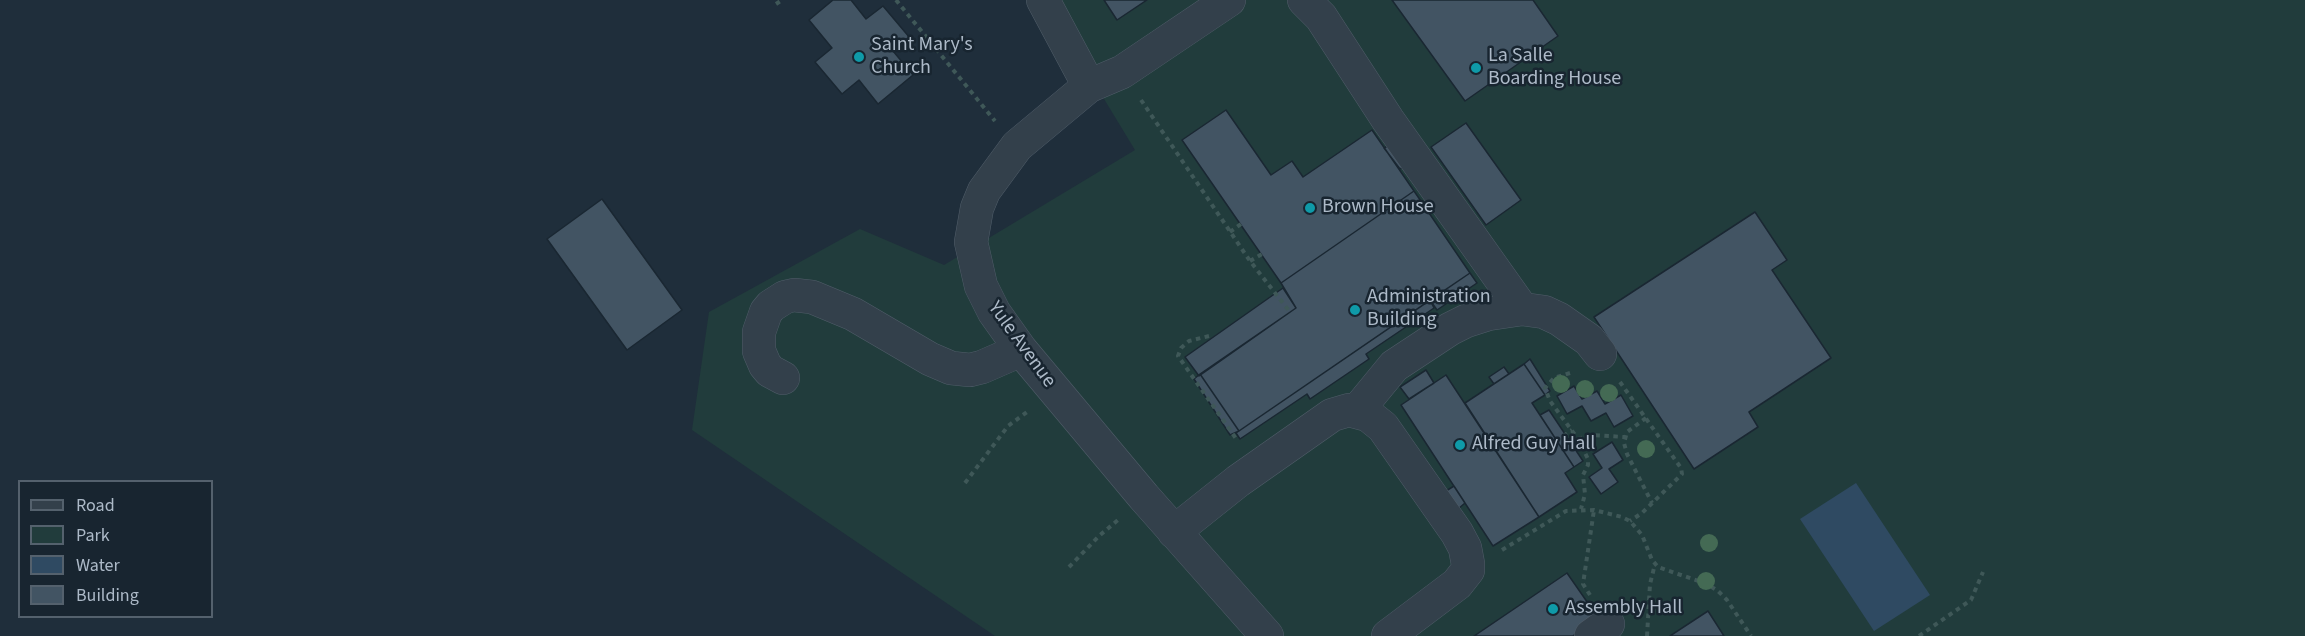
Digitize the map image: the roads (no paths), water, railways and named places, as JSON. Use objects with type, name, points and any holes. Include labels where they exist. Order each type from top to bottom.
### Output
[{"type":"street","points":[[1042,0],[1089,86]]},
{"type":"street","name":"Yule Avenue","points":[[1228,0],[1122,72],[1089,86],[1017,146],[984,191],[976,208],[971,243],[981,286],[994,312],[1021,350],[1174,532],[1267,636]]},
{"type":"street","points":[[1304,0],[1321,17],[1388,120],[1522,309]]},
{"type":"street","points":[[783,378],[765,365],[759,351],[759,332],[766,312],[771,306],[778,300],[794,295],[812,297],[854,314],[930,359],[951,368],[970,370],[982,367],[1021,350]]},
{"type":"street","points":[[1357,411],[1394,366],[1441,334],[1466,321],[1488,314],[1522,309],[1544,312],[1559,319],[1589,340],[1611,374]]},
{"type":"street","points":[[1174,532],[1256,468],[1332,415],[1349,410],[1375,419],[1396,444],[1457,533],[1465,548],[1468,564],[1468,570],[1457,584],[1388,636]]},
{"type":"water","points":[[1856,483],[1930,595],[1874,631],[1800,519]]},
{"type":"place","name":"Saint Mary's Church","points":[[859,57]]},
{"type":"place","name":"La Salle Boarding House","points":[[1476,68]]},
{"type":"place","name":"Brown House","points":[[1310,208]]},
{"type":"place","name":"Administration Building","points":[[1355,310]]},
{"type":"place","name":"Alfred Guy Hall","points":[[1460,445]]},
{"type":"place","name":"Assembly Hall","points":[[1553,609]]}]
